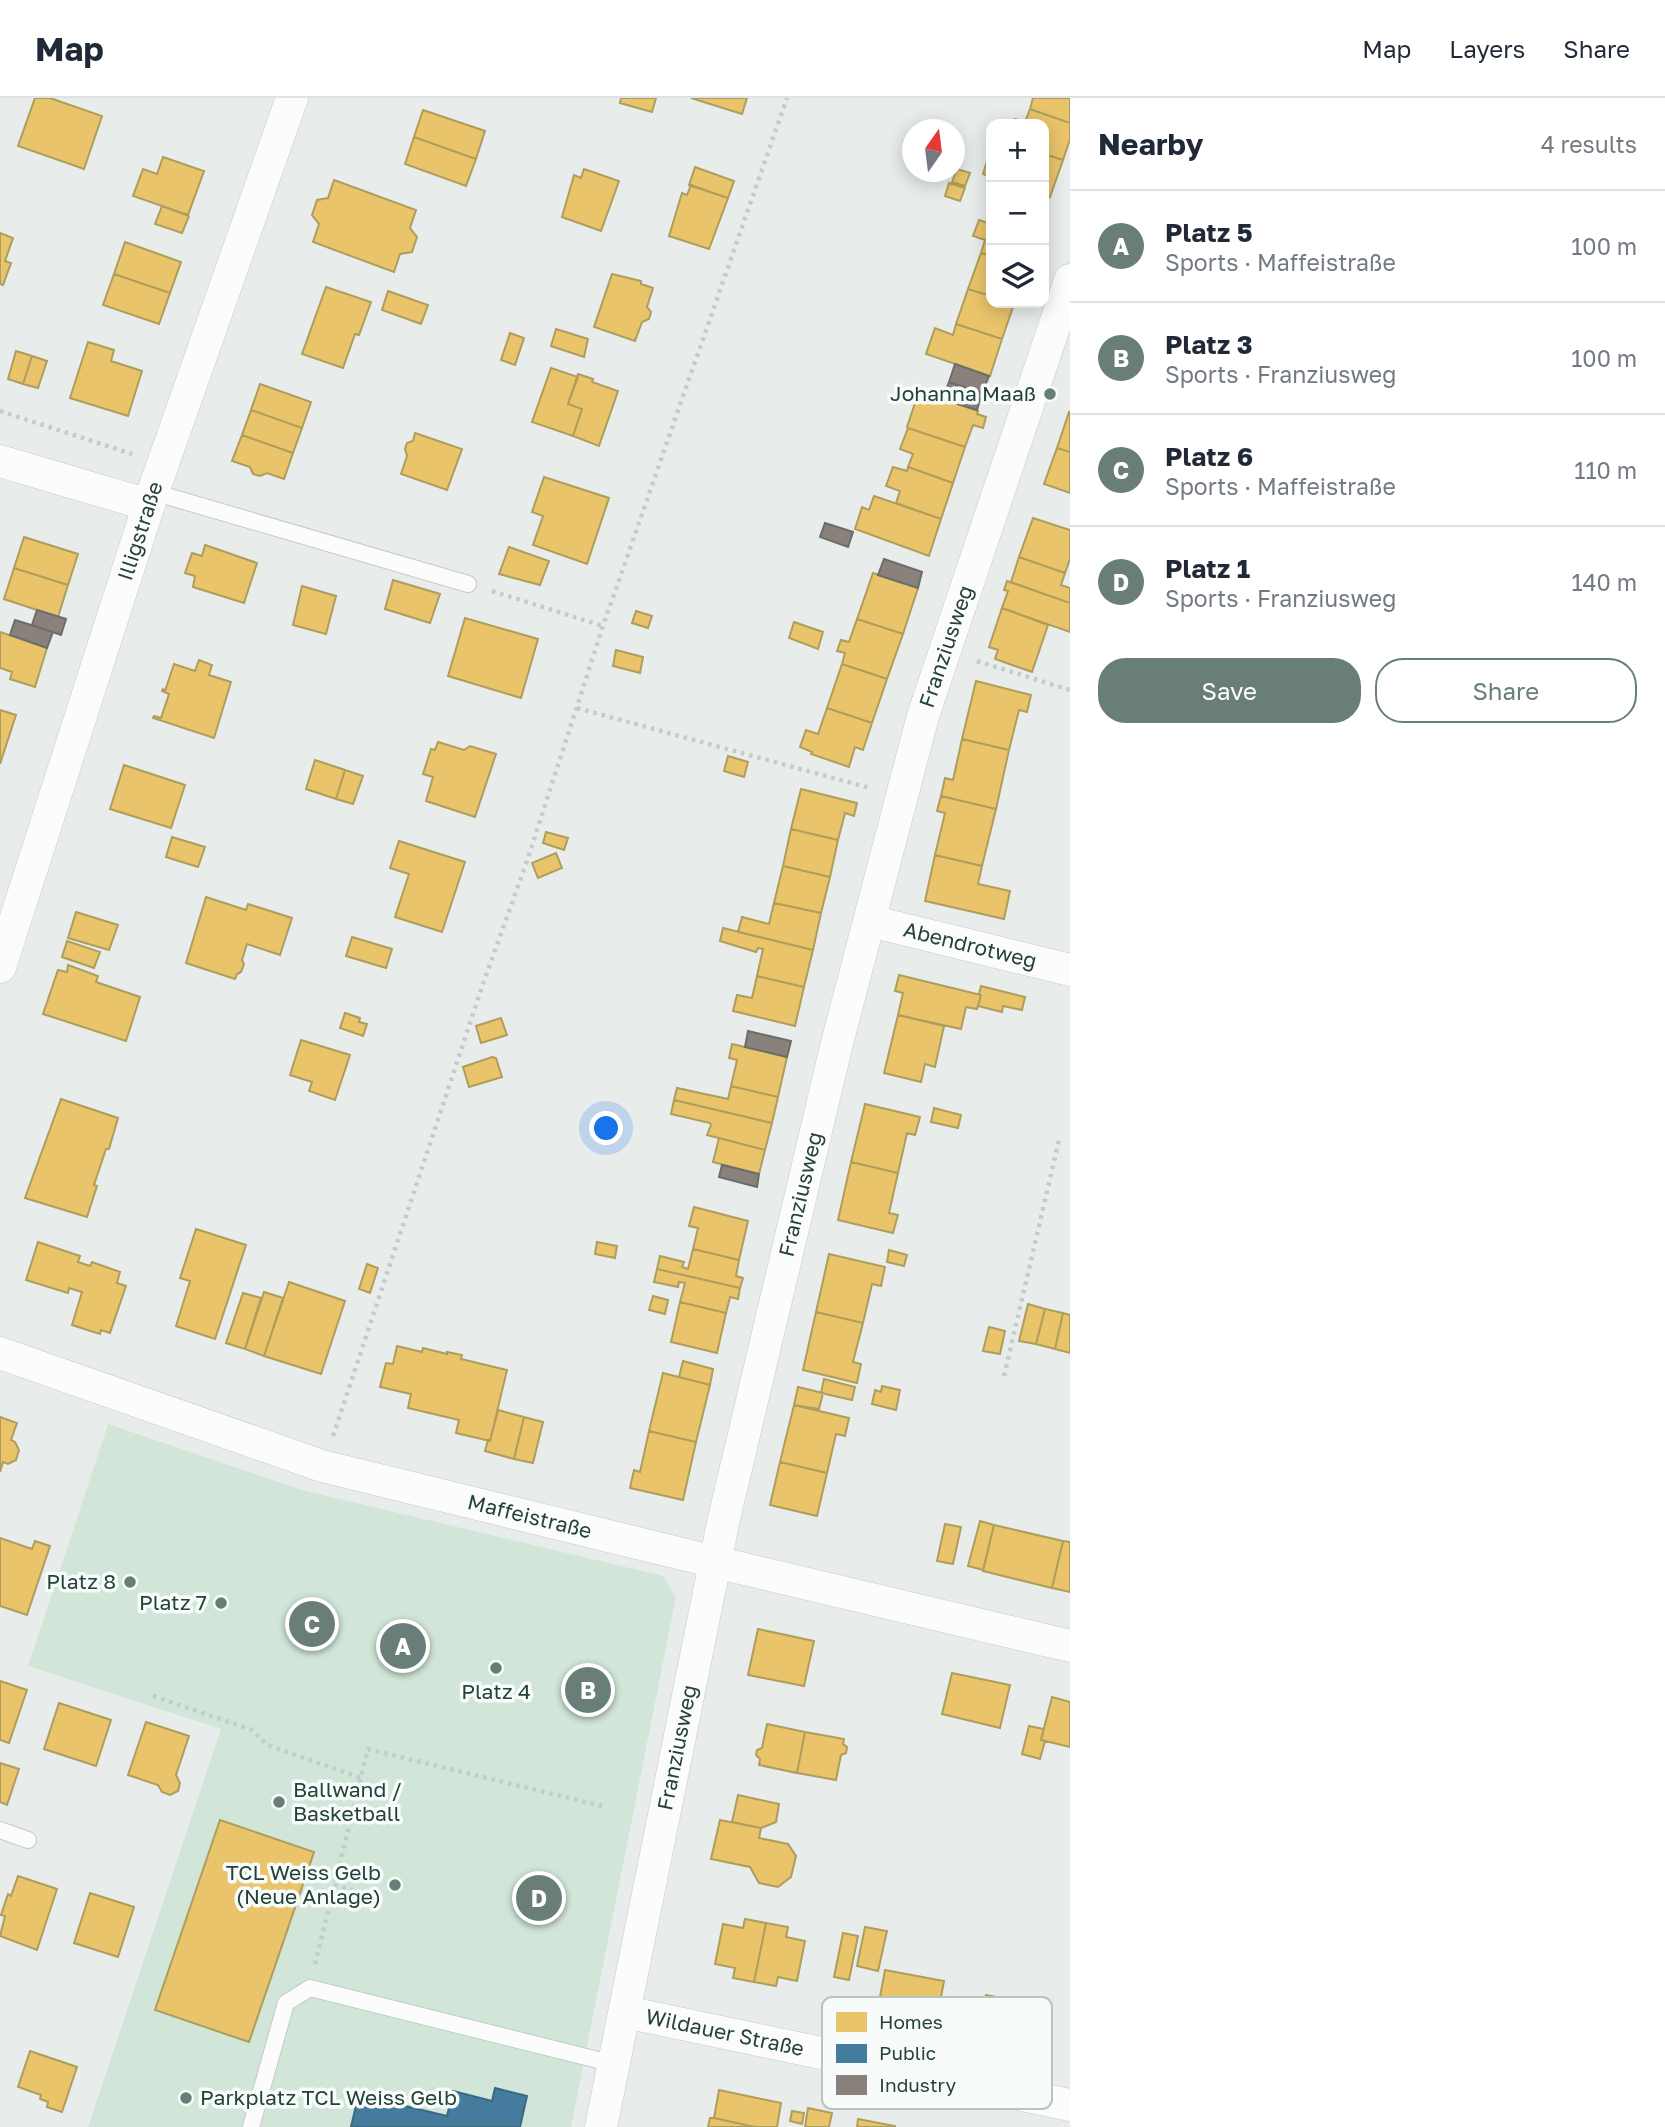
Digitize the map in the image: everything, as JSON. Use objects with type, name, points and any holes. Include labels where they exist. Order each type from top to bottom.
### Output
[{"type":"street","name":"Illigstraße","points":[[0,967],[151,499],[292,98]]},
{"type":"street","name":"Franziusweg","points":[[601,2127],[715,1562],[833,1061],[923,716],[1070,280]]},
{"type":"street","points":[[0,461],[151,499]]},
{"type":"street","name":"Abendrotweg","points":[[870,922],[1070,970]]},
{"type":"street","name":"Maffeistraße","points":[[0,1353],[322,1466],[1070,1646]]},
{"type":"street","name":"Wildauer Straße","points":[[625,2012],[822,2053]]},
{"type":"street","name":"Wildauer Straße","points":[[1052,2101],[1070,2105]]},
{"type":"lane","points":[[151,499],[468,584]]},
{"type":"lane","points":[[0,1830],[28,1840]]},
{"type":"lane","points":[[251,2127],[286,2003],[310,1988],[614,2064]]},
{"type":"path","points":[[331,1444],[603,626],[787,98]]},
{"type":"path","points":[[0,411],[133,454]]},
{"type":"path","points":[[468,584],[603,626]]},
{"type":"path","points":[[972,660],[1070,690]]},
{"type":"path","points":[[577,708],[901,796]]},
{"type":"path","points":[[1004,1376],[1060,1136]]},
{"type":"path","points":[[153,1696],[252,1730],[267,1745],[361,1778]]},
{"type":"path","points":[[310,1988],[368,1749],[602,1806]]},
{"type":"path","points":[[334,1885],[375,1895]]},
{"type":"green space","name":"TCL Weiss Gelb (Neue Anlage)","points":[[108,1424],[302,1490],[663,1576],[676,1597],[571,2127],[88,2127],[221,1729],[28,1666]]},
{"type":"building: Homes","points":[[35,98],[50,98],[102,116],[84,169],[18,146]]},
{"type":"building: Homes","points":[[621,98],[656,98],[652,112],[620,103]]},
{"type":"building: Homes","points":[[691,98],[747,98],[742,114]]},
{"type":"building: Homes","points":[[1033,98],[1070,98],[1070,123],[1030,109]]},
{"type":"building: Homes","points":[[1030,109],[1070,123],[1070,139],[1063,160],[1049,156],[1049,119],[1026,119]]},
{"type":"building: Homes","points":[[423,110],[485,131],[476,159],[414,137]]},
{"type":"building: Homes","points":[[414,137],[476,159],[466,186],[405,164]]},
{"type":"building: Homes","points":[[1049,156],[1063,160],[1049,197]]},
{"type":"building: Homes","points":[[163,157],[204,171],[188,215],[133,196],[143,169],[157,174]]},
{"type":"building: Homes","points":[[695,167],[734,181],[728,198],[689,185]]},
{"type":"building: Homes","points":[[584,169],[619,181],[601,231],[562,217],[574,175],[581,178]]},
{"type":"building: Homes","points":[[965,171],[970,173],[965,186],[952,182],[965,182]]},
{"type":"building: Homes","points":[[334,180],[416,210],[410,228],[417,237],[412,252],[400,254],[394,272],[313,242],[319,224],[312,215],[317,200],[328,198]]},
{"type":"building: Homes","points":[[949,183],[965,188],[960,201],[945,196]]},
{"type":"building: Homes","points":[[691,185],[728,198],[709,249],[669,236],[682,193],[687,195]]},
{"type":"building: Homes","points":[[162,206],[189,216],[182,233],[155,224]]},
{"type":"building: Homes","points":[[979,220],[986,222],[986,254],[981,253],[985,240],[973,236]]},
{"type":"building: Homes","points":[[0,233],[13,238],[5,261],[11,263],[3,285],[0,284]]},
{"type":"building: Homes","points":[[125,242],[181,262],[170,293],[114,274]]},
{"type":"building: Homes","points":[[981,253],[986,254],[986,294],[968,289]]},
{"type":"building: Homes","points":[[114,274],[170,293],[159,324],[103,305]]},
{"type":"building: Homes","points":[[612,274],[641,281],[641,284],[653,288],[647,307],[651,312],[649,319],[642,322],[635,341],[594,327]]},
{"type":"building: Homes","points":[[326,287],[371,302],[359,335],[355,334],[343,368],[302,354]]},
{"type":"building: Homes","points":[[968,289],[986,294],[986,308],[1013,308],[1002,339],[956,324]]},
{"type":"building: Homes","points":[[388,291],[428,305],[421,324],[382,310]]},
{"type":"building: Homes","points":[[956,324],[1002,339],[990,376],[926,354],[935,328],[953,335]]},
{"type":"building: Homes","points":[[556,329],[588,339],[584,357],[551,346]]},
{"type":"building: Homes","points":[[510,333],[524,338],[515,365],[501,360]]},
{"type":"building: Homes","points":[[88,342],[114,350],[111,361],[142,371],[128,416],[70,398]]},
{"type":"building: Homes","points":[[16,351],[32,356],[23,384],[8,379]]},
{"type":"building: Homes","points":[[32,356],[47,361],[38,388],[23,384]]},
{"type":"building: Homes","points":[[551,368],[578,377],[568,404],[582,409],[573,436],[532,422]]},
{"type":"building: Homes","points":[[578,374],[618,391],[599,446],[573,436],[582,409],[568,404]]},
{"type":"building: Homes","points":[[260,384],[311,402],[302,428],[251,410]]},
{"type":"building: Homes","points":[[919,391],[978,411],[977,414],[986,417],[983,428],[973,425],[965,447],[908,428]]},
{"type":"building: Homes","points":[[251,410],[302,428],[293,453],[242,435]]},
{"type":"building: Homes","points":[[1070,412],[1070,452],[1057,448]]},
{"type":"building: Homes","points":[[908,428],[965,447],[953,483],[908,467],[913,454],[900,449]]},
{"type":"building: Homes","points":[[415,433],[462,449],[447,490],[401,474],[407,456],[407,443],[413,441]]},
{"type":"building: Homes","points":[[242,435],[293,453],[284,479],[267,473],[260,476],[253,474],[250,467],[232,461]]},
{"type":"building: Homes","points":[[1057,448],[1070,452],[1070,493],[1044,484]]},
{"type":"building: Homes","points":[[893,467],[907,471],[908,467],[953,483],[941,519],[896,503],[900,491],[886,486]]},
{"type":"building: Homes","points":[[544,477],[609,498],[587,564],[533,545],[543,516],[532,512]]},
{"type":"building: Homes","points":[[874,496],[941,519],[929,556],[855,529],[862,507],[869,510]]},
{"type":"building: Homes","points":[[1033,518],[1070,530],[1070,559],[1065,573],[1019,557]]},
{"type":"building: Homes","points":[[24,537],[78,554],[68,585],[14,568]]},
{"type":"building: Homes","points":[[205,545],[257,563],[244,603],[193,587],[195,576],[185,573],[192,553],[202,556]]},
{"type":"building: Homes","points":[[509,547],[549,561],[540,585],[499,574]]},
{"type":"building: Homes","points":[[1019,557],[1065,573],[1061,585],[1070,588],[1070,603],[1011,582]]},
{"type":"building: Homes","points":[[14,568],[68,585],[58,617],[4,599]]},
{"type":"building: Homes","points":[[873,573],[918,588],[903,634],[857,619]]},
{"type":"building: Homes","points":[[393,580],[440,594],[430,623],[385,609]]},
{"type":"building: Homes","points":[[1007,581],[1070,603],[1070,632],[1002,608],[1008,591],[1004,590]]},
{"type":"building: Homes","points":[[302,586],[336,596],[326,634],[293,625]]},
{"type":"building: Homes","points":[[1002,608],[1048,625],[1032,672],[995,659],[998,650],[989,647]]},
{"type":"building: Homes","points":[[636,611],[652,616],[648,628],[632,623]]},
{"type":"building: Homes","points":[[465,618],[538,639],[521,698],[448,676]]},
{"type":"building: Homes","points":[[857,619],[903,634],[887,679],[842,664],[845,653],[837,651],[841,640],[849,642]]},
{"type":"building: Homes","points":[[794,622],[823,632],[818,649],[789,638]]},
{"type":"building: Homes","points":[[0,632],[47,648],[35,687],[10,679],[12,672],[0,668]]},
{"type":"building: Homes","points":[[616,650],[643,657],[640,673],[613,666]]},
{"type":"building: Homes","points":[[199,660],[212,665],[209,675],[231,682],[214,738],[153,718],[161,718],[169,694],[162,691],[165,691],[174,664],[195,671]]},
{"type":"building: Homes","points":[[842,664],[887,679],[872,723],[827,708]]},
{"type":"building: Homes","points":[[976,681],[1031,695],[1027,712],[1019,710],[1009,750],[962,739]]},
{"type":"building: Homes","points":[[827,708],[872,723],[863,750],[855,747],[849,767],[811,754],[812,752],[800,747],[806,730],[818,734]]},
{"type":"building: Homes","points":[[0,710],[16,715],[0,764]]},
{"type":"building: Homes","points":[[962,739],[1009,750],[996,809],[941,796],[945,778],[953,780]]},
{"type":"building: Homes","points":[[438,742],[464,750],[470,746],[496,754],[475,817],[426,801],[433,777],[423,774],[431,749],[435,750]]},
{"type":"building: Homes","points":[[728,756],[748,762],[744,777],[724,771]]},
{"type":"building: Homes","points":[[315,760],[345,770],[336,799],[306,789]]},
{"type":"building: Homes","points":[[124,765],[185,785],[171,828],[110,809]]},
{"type":"building: Homes","points":[[345,770],[363,776],[353,804],[336,799]]},
{"type":"building: Homes","points":[[801,789],[857,803],[854,816],[845,813],[838,840],[791,829]]},
{"type":"building: Homes","points":[[941,796],[996,809],[982,866],[935,855],[945,813],[937,811]]},
{"type":"building: Homes","points":[[791,829],[838,840],[830,877],[783,866]]},
{"type":"building: Homes","points":[[546,832],[568,838],[564,850],[543,843]]},
{"type":"building: Homes","points":[[172,837],[205,847],[198,867],[166,857]]},
{"type":"building: Homes","points":[[399,841],[465,862],[442,932],[395,917],[409,874],[390,868]]},
{"type":"building: Homes","points":[[556,853],[562,868],[538,878],[532,863]]},
{"type":"building: Homes","points":[[935,855],[982,866],[978,884],[1010,891],[1004,919],[925,901]]},
{"type":"building: Homes","points":[[783,866],[830,877],[821,913],[774,903]]},
{"type":"building: Homes","points":[[206,897],[246,910],[248,904],[292,918],[280,955],[247,944],[242,960],[244,964],[235,979],[186,963]]},
{"type":"building: Homes","points":[[774,903],[821,913],[813,950],[738,932],[742,917],[769,924]]},
{"type":"building: Homes","points":[[76,912],[118,925],[109,950],[68,938]]},
{"type":"building: Homes","points":[[723,928],[813,950],[804,987],[757,976],[763,949],[758,948],[756,952],[720,941]]},
{"type":"building: Homes","points":[[352,937],[392,949],[386,968],[346,956]]},
{"type":"building: Homes","points":[[67,941],[100,952],[94,968],[62,957]]},
{"type":"building: Homes","points":[[68,965],[98,976],[96,982],[140,997],[126,1041],[43,1014],[58,970],[67,972]]},
{"type":"building: Homes","points":[[899,975],[981,995],[977,1009],[966,1007],[961,1029],[898,1015],[903,993],[895,991]]},
{"type":"building: Homes","points":[[757,976],[804,987],[795,1026],[733,1011],[737,995],[752,998]]},
{"type":"building: Homes","points":[[981,986],[1025,997],[1022,1010],[1003,1006],[1002,1012],[978,1006]]},
{"type":"building: Homes","points":[[345,1013],[360,1018],[359,1022],[367,1024],[363,1036],[340,1028]]},
{"type":"building: Homes","points":[[898,1015],[944,1026],[935,1067],[925,1064],[921,1082],[884,1073]]},
{"type":"building: Homes","points":[[501,1018],[507,1035],[481,1043],[476,1026]]},
{"type":"building: Homes","points":[[301,1040],[350,1055],[335,1100],[309,1091],[312,1082],[290,1075]]},
{"type":"building: Homes","points":[[732,1044],[787,1057],[778,1097],[731,1086],[737,1060],[729,1058]]},
{"type":"building: Homes","points":[[496,1058],[502,1077],[469,1087],[463,1067]]},
{"type":"building: Homes","points":[[731,1086],[778,1097],[772,1123],[674,1100],[677,1088],[728,1099]]},
{"type":"building: Homes","points":[[61,1099],[118,1118],[94,1185],[97,1186],[87,1217],[25,1198]]},
{"type":"building: Homes","points":[[674,1100],[772,1123],[765,1150],[707,1135],[710,1123],[671,1114]]},
{"type":"building: Homes","points":[[865,1104],[920,1117],[915,1135],[907,1133],[898,1173],[851,1162]]},
{"type":"building: Homes","points":[[934,1108],[961,1115],[958,1128],[931,1122]]},
{"type":"building: Homes","points":[[719,1138],[765,1150],[759,1174],[713,1162]]},
{"type":"building: Homes","points":[[851,1162],[898,1173],[889,1213],[898,1215],[893,1233],[838,1220]]},
{"type":"building: Homes","points":[[694,1207],[748,1221],[739,1260],[693,1249],[698,1228],[689,1226]]},
{"type":"building: Homes","points":[[196,1229],[246,1245],[215,1339],[176,1326],[190,1281],[180,1278]]},
{"type":"building: Homes","points":[[38,1242],[80,1256],[78,1262],[90,1266],[92,1262],[120,1272],[117,1283],[126,1286],[110,1333],[101,1330],[100,1334],[72,1325],[82,1292],[69,1288],[68,1293],[26,1280]]},
{"type":"building: Homes","points":[[597,1242],[617,1246],[615,1258],[595,1254]]},
{"type":"building: Homes","points":[[693,1249],[739,1260],[736,1276],[743,1278],[740,1288],[657,1269],[660,1256],[684,1262],[682,1267],[688,1269]]},
{"type":"building: Homes","points":[[889,1250],[907,1255],[904,1266],[887,1262]]},
{"type":"building: Homes","points":[[829,1254],[885,1267],[881,1286],[872,1284],[863,1323],[816,1312]]},
{"type":"building: Homes","points":[[367,1264],[378,1268],[370,1293],[359,1289]]},
{"type":"building: Homes","points":[[657,1269],[740,1288],[738,1299],[730,1297],[726,1313],[680,1302],[685,1283],[679,1282],[678,1287],[654,1282]]},
{"type":"building: Homes","points":[[289,1282],[345,1301],[321,1374],[264,1356]]},
{"type":"building: Homes","points":[[264,1292],[283,1298],[264,1356],[245,1349]]},
{"type":"building: Homes","points":[[243,1293],[261,1298],[245,1349],[226,1343]]},
{"type":"building: Homes","points":[[653,1296],[668,1300],[665,1314],[649,1310]]},
{"type":"building: Homes","points":[[680,1302],[726,1313],[717,1353],[671,1342]]},
{"type":"building: Homes","points":[[1028,1304],[1045,1309],[1036,1344],[1019,1341]]},
{"type":"building: Homes","points":[[1045,1309],[1063,1313],[1055,1349],[1036,1344]]},
{"type":"building: Homes","points":[[816,1312],[863,1323],[853,1362],[861,1364],[857,1383],[803,1370]]},
{"type":"building: Homes","points":[[1063,1313],[1070,1315],[1070,1353],[1055,1349]]},
{"type":"building: Homes","points":[[989,1327],[1005,1331],[1000,1354],[983,1351]]},
{"type":"building: Homes","points":[[397,1346],[422,1352],[423,1348],[462,1355],[461,1359],[507,1370],[490,1441],[456,1433],[459,1420],[408,1408],[411,1394],[380,1387],[386,1363],[393,1364]]},
{"type":"building: Homes","points":[[683,1361],[713,1369],[710,1385],[679,1377]]},
{"type":"building: Homes","points":[[663,1373],[710,1385],[696,1442],[649,1431]]},
{"type":"building: Homes","points":[[824,1379],[855,1387],[852,1400],[821,1393]]},
{"type":"building: Homes","points":[[882,1386],[900,1390],[896,1410],[872,1404],[875,1390],[881,1392]]},
{"type":"building: Homes","points":[[798,1387],[823,1393],[819,1409],[794,1405]]},
{"type":"building: Homes","points":[[794,1405],[849,1418],[845,1436],[836,1434],[827,1473],[780,1462]]},
{"type":"building: Homes","points":[[498,1410],[524,1417],[514,1459],[485,1451]]},
{"type":"building: Homes","points":[[0,1417],[17,1423],[11,1440],[19,1450],[16,1460],[8,1464],[3,1462],[0,1472]]},
{"type":"building: Homes","points":[[524,1417],[543,1422],[533,1463],[514,1459]]},
{"type":"building: Homes","points":[[649,1431],[696,1442],[683,1500],[630,1488],[634,1470],[640,1472]]},
{"type":"building: Homes","points":[[780,1462],[827,1473],[817,1516],[770,1505]]},
{"type":"building: Homes","points":[[980,1521],[994,1525],[983,1570],[968,1566]]},
{"type":"building: Homes","points":[[945,1524],[961,1527],[953,1564],[937,1561]]},
{"type":"building: Homes","points":[[994,1525],[1063,1541],[1052,1588],[983,1571]]},
{"type":"building: Homes","points":[[0,1538],[32,1549],[35,1541],[50,1546],[27,1615],[0,1606]]},
{"type":"building: Homes","points":[[1063,1541],[1070,1542],[1070,1592],[1052,1588]]},
{"type":"building: Homes","points":[[758,1629],[814,1641],[804,1686],[748,1675]]},
{"type":"building: Homes","points":[[952,1673],[1010,1685],[1000,1728],[942,1714]]},
{"type":"building: Homes","points":[[0,1681],[27,1690],[9,1743],[0,1740]]},
{"type":"building: Homes","points":[[1052,1697],[1070,1702],[1070,1747],[1041,1740]]},
{"type":"building: Homes","points":[[59,1703],[111,1720],[96,1766],[44,1749]]},
{"type":"building: Homes","points":[[146,1722],[189,1736],[176,1775],[180,1783],[178,1791],[170,1795],[162,1792],[158,1785],[128,1775]]},
{"type":"building: Homes","points":[[767,1724],[805,1732],[797,1773],[759,1765],[760,1759],[756,1755],[757,1750],[762,1748]]},
{"type":"building: Homes","points":[[1029,1726],[1044,1729],[1041,1740],[1045,1741],[1040,1759],[1022,1754]]},
{"type":"building: Homes","points":[[805,1732],[844,1739],[846,1753],[841,1755],[836,1780],[797,1773]]},
{"type":"building: Homes","points":[[0,1763],[19,1769],[7,1805],[0,1802]]},
{"type":"building: Homes","points":[[738,1795],[779,1804],[776,1822],[761,1828],[732,1822]]},
{"type":"building: Homes","points":[[220,1820],[314,1852],[249,2042],[155,2010]]},
{"type":"building: Homes","points":[[720,1820],[761,1828],[759,1838],[788,1844],[796,1856],[791,1877],[778,1887],[759,1883],[750,1867],[711,1859]]},
{"type":"building: Homes","points":[[18,1876],[57,1889],[37,1950],[0,1936],[5,1916],[1,1915]]},
{"type":"building: Homes","points":[[90,1893],[134,1907],[118,1957],[74,1943]]},
{"type":"building: Homes","points":[[745,1919],[766,1923],[754,1982],[733,1978],[735,1968],[715,1964],[723,1924],[743,1928]]},
{"type":"building: Homes","points":[[766,1923],[788,1927],[786,1937],[805,1941],[797,1981],[778,1977],[776,1986],[754,1982]]},
{"type":"building: Homes","points":[[865,1927],[887,1931],[878,1971],[857,1966]]},
{"type":"building: Homes","points":[[843,1933],[858,1936],[849,1980],[834,1977]]},
{"type":"building: Homes","points":[[885,1970],[944,1981],[941,1997],[880,1997]]},
{"type":"building: Homes","points":[[30,2051],[77,2067],[62,2112],[47,2107],[48,2102],[40,2099],[41,2095],[18,2087]]},
{"type":"building: Homes","points":[[719,2090],[781,2103],[777,2127],[755,2127],[714,2118]]},
{"type":"building: Homes","points":[[808,2108],[832,2113],[829,2127],[805,2127]]},
{"type":"building: Homes","points":[[792,2111],[804,2113],[802,2124],[790,2121]]},
{"type":"building: Homes","points":[[710,2118],[714,2118],[755,2127],[708,2127]]},
{"type":"building: Homes","points":[[858,2119],[895,2126],[895,2127],[857,2127]]},
{"type":"building: Public","points":[[495,2088],[527,2096],[520,2127],[351,2127],[357,2101],[370,2104],[373,2092],[399,2098],[397,2104],[447,2116],[453,2091],[492,2101]]},
{"type":"building: Industry","points":[[955,364],[989,376],[982,393],[949,382]]},
{"type":"building: Industry","points":[[949,382],[982,393],[977,410],[942,399]]},
{"type":"building: Industry","points":[[825,523],[853,532],[848,547],[820,537]]},
{"type":"building: Industry","points":[[884,559],[922,572],[918,588],[878,575]]},
{"type":"building: Industry","points":[[37,610],[66,619],[61,635],[32,625]]},
{"type":"building: Industry","points":[[15,620],[53,632],[47,648],[10,635]]},
{"type":"building: Industry","points":[[748,1031],[791,1041],[787,1057],[745,1047]]},
{"type":"building: Industry","points":[[722,1165],[759,1174],[757,1187],[719,1177]]},
{"type":"place","name":"Johanna Maaß","points":[[1050,394]]},
{"type":"place","name":"Platz 8","points":[[130,1582]]},
{"type":"place","name":"Platz 7","points":[[221,1603]]},
{"type":"place","name":"Platz 6","points":[[312,1624]]},
{"type":"place","name":"Platz 5","points":[[403,1646]]},
{"type":"place","name":"Platz 4","points":[[496,1668]]},
{"type":"place","name":"Platz 3","points":[[588,1690]]},
{"type":"place","name":"Ballwand / Basketball","points":[[279,1802]]},
{"type":"place","name":"TCL Weiss Gelb (Neue Anlage)","points":[[395,1885]]},
{"type":"place","name":"Platz 1","points":[[539,1898]]},
{"type":"place","name":"Parkplatz TCL Weiss Gelb","points":[[186,2098]]}]
